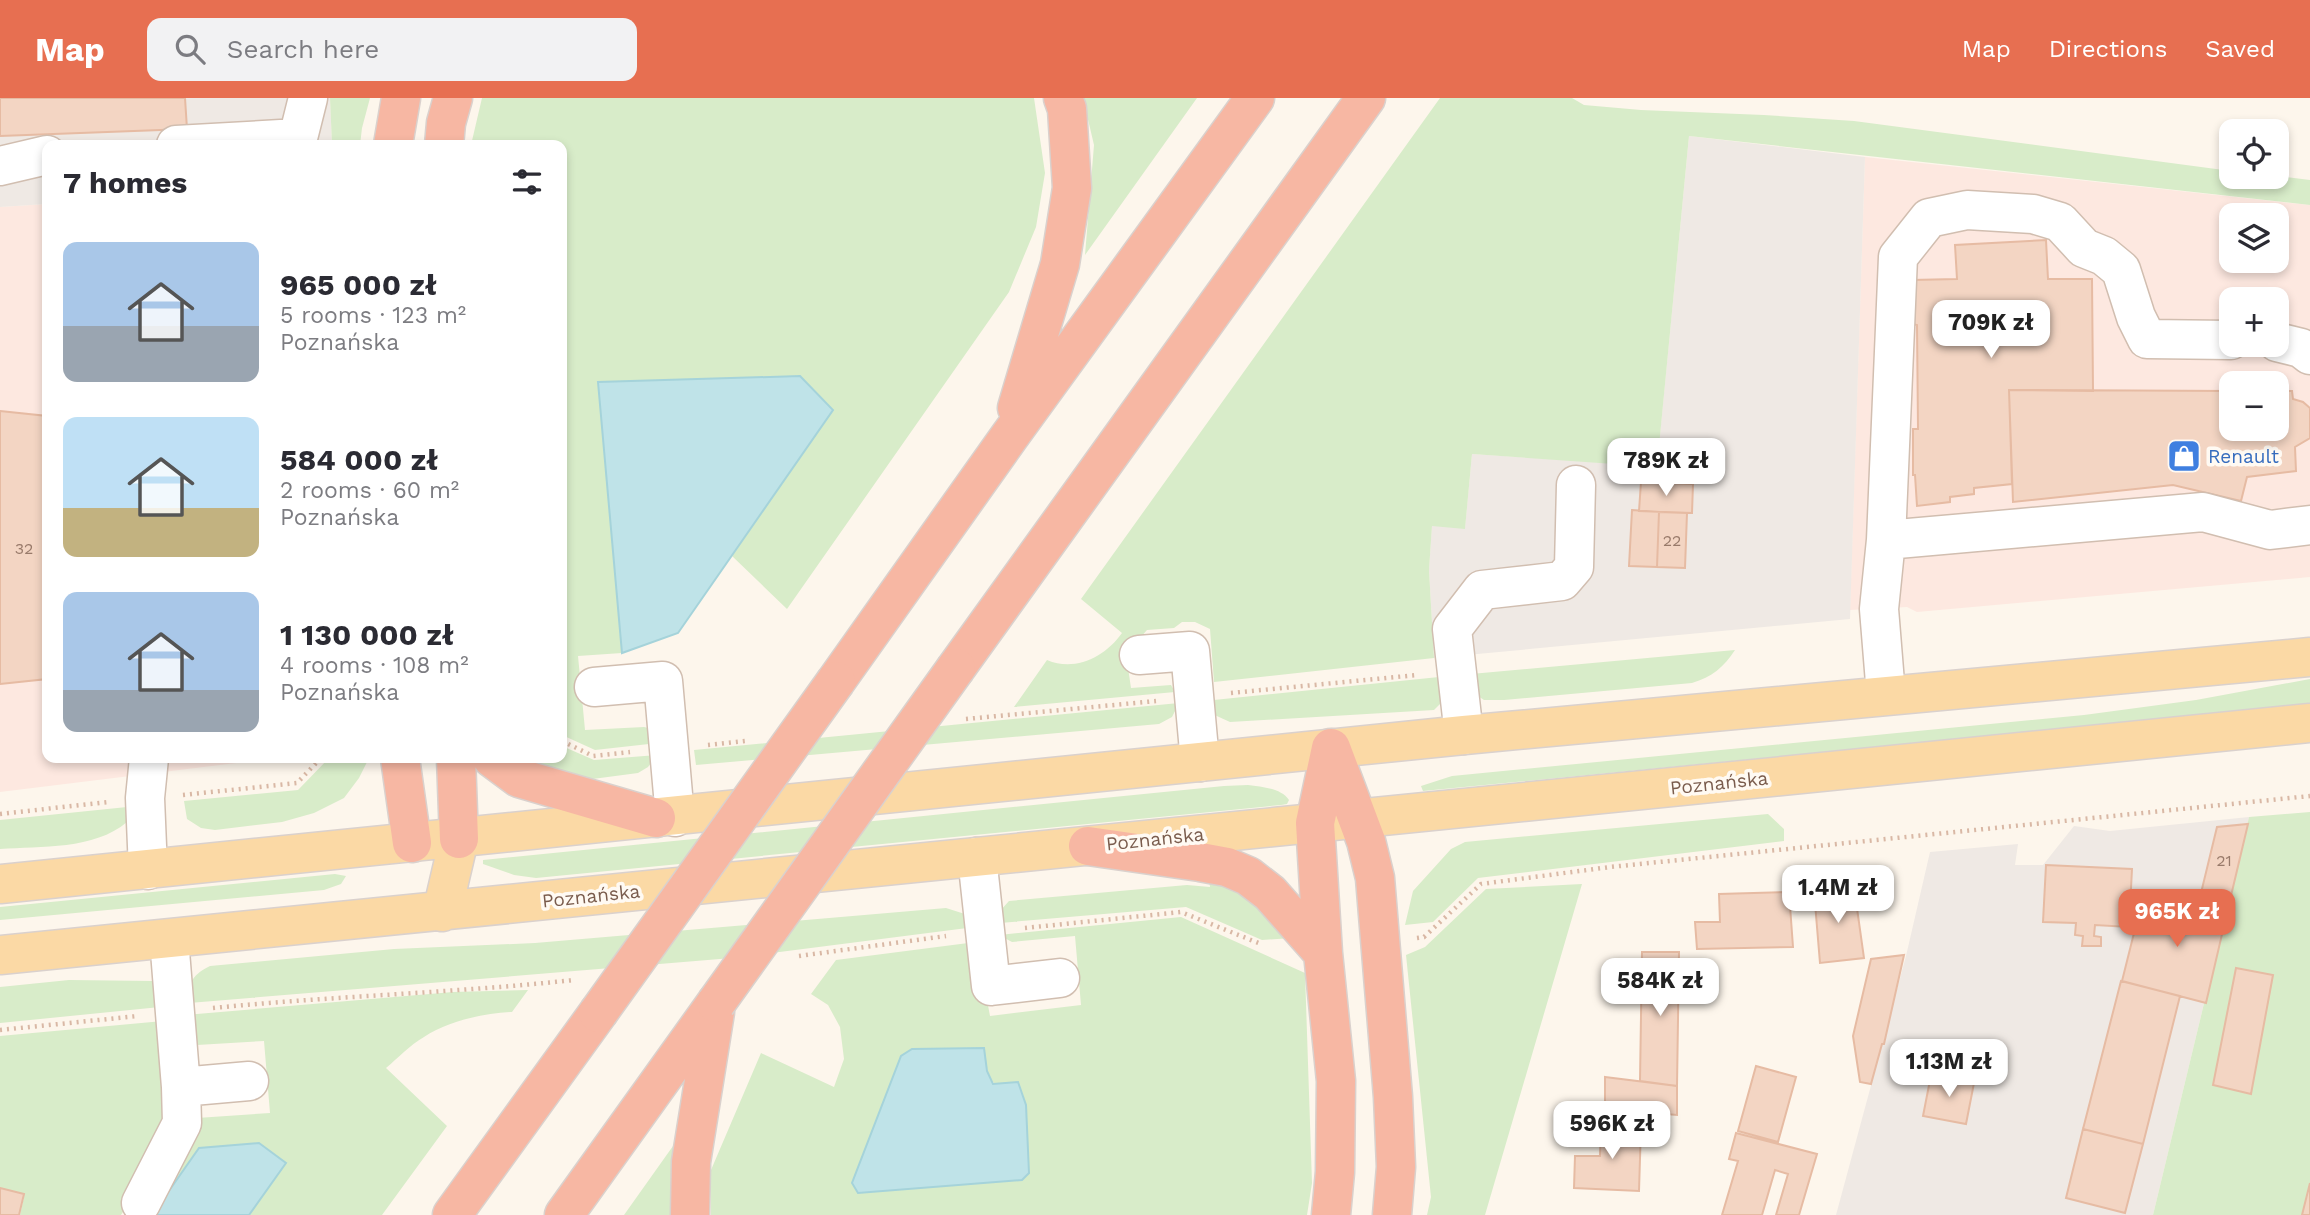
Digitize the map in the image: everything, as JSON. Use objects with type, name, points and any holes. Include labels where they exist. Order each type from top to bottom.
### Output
[{"type":"highway","points":[[394,140],[401,98]]},
{"type":"highway","points":[[444,140],[453,98]]},
{"type":"highway","points":[[1009,437],[1062,251],[1072,188],[1067,109],[1063,98]]},
{"type":"highway","points":[[452,1215],[1255,98]]},
{"type":"highway","points":[[564,1215],[1366,98]]},
{"type":"highway","points":[[1331,748],[1358,819],[1375,878],[1393,1097],[1396,1167],[1392,1215]]},
{"type":"highway","points":[[1331,748],[1315,823],[1323,953],[1336,1081],[1335,1172],[1331,1215]]},
{"type":"highway","points":[[401,763],[412,843]]},
{"type":"highway","points":[[456,763],[459,839]]},
{"type":"highway","points":[[499,763],[519,778],[666,817]]},
{"type":"highway","points":[[1088,846],[1227,867],[1248,877],[1270,893],[1323,953]]},
{"type":"highway","points":[[690,1215],[691,1162],[716,1003]]},
{"type":"main road","points":[[0,884],[1331,748],[2310,657]]},
{"type":"main road","name":"Poznańska","points":[[0,955],[2310,723]]},
{"type":"main road","points":[[442,912],[459,839]]},
{"type":"main road","points":[[412,843],[442,912]]},
{"type":"lane","points":[[263,140],[298,138],[308,98]]},
{"type":"lane","points":[[0,166],[42,156]]},
{"type":"lane","points":[[1886,695],[1879,608],[1886,540],[1898,257],[1929,218],[1967,210],[2033,214],[2060,222],[2084,248],[2104,256],[2121,270],[2136,317],[2147,339],[2219,340]]},
{"type":"lane","points":[[2289,345],[2301,348],[2310,355]]},
{"type":"lane","points":[[1464,735],[1452,629],[1482,590],[1562,581],[1574,567],[1576,485]]},
{"type":"lane","points":[[1886,540],[2203,512],[2270,530],[2310,525]]},
{"type":"lane","points":[[1139,655],[1190,652],[1200,762]]},
{"type":"lane","points":[[594,687],[663,681],[670,748],[666,817]]},
{"type":"lane","points":[[148,870],[145,799],[149,763]]},
{"type":"lane","points":[[977,857],[991,986],[1060,978]]},
{"type":"lane","points":[[141,1203],[182,1123],[169,939]]},
{"type":"lane","points":[[181,1087],[249,1081]]},
{"type":"path","points":[[959,720],[1457,672]]},
{"type":"path","points":[[567,743],[593,755],[752,740]]},
{"type":"path","points":[[1406,940],[1424,937],[1481,884],[1610,867],[2310,796]]},
{"type":"shaded area","points":[[0,98],[330,98],[332,140],[42,140],[42,204],[0,207]]},
{"type":"shaded area","points":[[1689,136],[1865,157],[1850,619],[1434,658],[1429,570],[1432,525],[1465,528],[1472,454],[1657,466]]},
{"type":"shaded area","points":[[1865,157],[2310,205],[2310,577],[1917,612],[1907,607],[1850,610]]},
{"type":"shaded area","points":[[42,204],[42,763],[236,763],[0,792],[0,207]]},
{"type":"shaded area","points":[[2249,817],[2153,1215],[1836,1215],[1906,956],[1930,852],[2018,844],[2015,865],[2043,865],[2074,826],[2110,831]]},
{"type":"green space","points":[[330,98],[370,98],[361,140],[332,140]]},
{"type":"green space","points":[[482,98],[1034,98],[1045,173],[1036,227],[1009,292],[787,609],[732,556],[833,409],[598,382],[622,653],[578,656],[585,730],[644,727],[653,729],[658,743],[595,750],[567,737],[567,140],[472,140]]},
{"type":"green space","points":[[1083,98],[1197,98],[1085,255],[1094,145]]},
{"type":"green space","points":[[1440,98],[1572,98],[1584,105],[1641,110],[1854,121],[2219,169],[2219,189],[2289,189],[2289,177],[2310,180],[2310,205],[1689,136],[1657,467],[1472,454],[1465,529],[1432,526],[1429,570],[1434,658],[1214,682],[1210,629],[1195,622],[1182,622],[1174,628],[1147,630],[1126,654],[1131,688],[1171,685],[1175,692],[1014,707],[1047,660],[1068,664],[1089,660],[1107,649],[1122,633],[1081,599]]},
{"type":"green space","points":[[1735,650],[1717,671],[1692,683],[1484,700],[1475,694],[1471,674]]},
{"type":"green space","points":[[1439,677],[1442,702],[1434,710],[1230,722],[1208,712],[1204,701]]},
{"type":"green space","points":[[2310,679],[2310,705],[1423,791],[1421,786],[1452,776],[2084,715],[2196,700]]},
{"type":"green space","points":[[1179,703],[1172,717],[1159,724],[696,765],[694,750]]},
{"type":"green space","points":[[567,748],[594,760],[657,755],[648,767],[638,773],[585,780],[533,763],[567,763]]},
{"type":"green space","points":[[324,763],[366,763],[344,798],[314,813],[282,822],[215,830],[201,828],[187,819],[184,801],[298,790]]},
{"type":"green space","points":[[1248,785],[1276,791],[1289,800],[1287,804],[1281,805],[536,878],[514,875],[483,864],[483,860]]},
{"type":"green space","points":[[127,807],[127,822],[99,838],[50,847],[0,849],[0,820]]},
{"type":"green space","points":[[2310,812],[2310,1215],[2153,1215],[2249,817]]},
{"type":"green space","points":[[1768,814],[1784,829],[1784,841],[1478,878],[1433,922],[1405,925],[1413,891],[1451,849],[1465,842]]},
{"type":"green space","points":[[335,874],[346,876],[341,884],[324,890],[0,920],[0,907]]},
{"type":"green space","points":[[1209,879],[1258,903],[1292,938],[1262,940],[1186,907],[1000,923],[1000,911],[1009,901],[1187,885],[1210,887]]},
{"type":"green space","points":[[1582,884],[1485,1215],[1427,1215],[1431,1197],[1406,955],[1425,947],[1486,889]]},
{"type":"green space","points":[[946,908],[968,915],[975,927],[732,958],[189,1003],[192,980],[210,966],[394,949],[535,943]]},
{"type":"green space","points":[[1181,917],[1305,973],[1312,1183],[1307,1215],[711,1215],[711,1170],[761,1053],[834,1087],[844,1059],[840,1027],[828,1005],[811,994],[836,960],[976,942],[990,1016],[1081,1005],[1075,936],[1012,942],[999,935]],"holes":[[[984,1048],[988,1071],[995,1084],[1026,1105],[1029,1173],[1022,1180],[858,1193]]]},
{"type":"green space","points":[[69,980],[153,981],[160,1007],[0,1023],[0,987]]},
{"type":"green space","points":[[528,990],[512,1012],[478,1016],[444,1026],[419,1040],[386,1068],[447,1126],[382,1215],[249,1215],[286,1163],[152,1215],[128,1204],[121,1215],[20,1215],[24,1197],[0,1190],[0,1036],[163,1021],[197,1118],[270,1113],[264,1041],[197,1045],[191,1042],[185,1015],[453,992]]},
{"type":"green space","points":[[673,1146],[670,1215],[624,1215]]},
{"type":"water","points":[[800,376],[833,410],[678,633],[622,653],[598,382]]},
{"type":"water","points":[[984,1048],[987,1071],[993,1084],[1018,1082],[1026,1105],[1029,1173],[1022,1180],[858,1193],[852,1183],[901,1056],[912,1049]]},
{"type":"water","points":[[259,1143],[286,1163],[249,1215],[152,1215],[199,1148]]},
{"type":"building","points":[[0,98],[185,98],[187,129],[0,136]]},
{"type":"building","points":[[2046,240],[2048,279],[2092,279],[2093,391],[2009,390],[2012,484],[1974,488],[1974,494],[1950,497],[1950,502],[1917,506],[1913,475],[1913,429],[1918,429],[1917,325],[1912,324],[1912,280],[1957,279],[1955,245]]},
{"type":"building","points":[[2009,390],[2219,391],[2219,441],[2289,441],[2289,391],[2292,391],[2293,399],[2310,408],[2310,438],[2295,447],[2296,471],[2247,477],[2241,501],[2173,485],[2013,502]]},
{"type":"building","points":[[0,411],[42,415],[42,680],[0,684]]},
{"type":"building","points":[[1641,482],[1693,484],[1692,513],[1639,511]]},
{"type":"building","points":[[1632,510],[1659,512],[1657,567],[1629,566]]},
{"type":"building","points":[[1659,512],[1687,513],[1685,568],[1657,567]]},
{"type":"building","points":[[2248,824],[2230,900],[2201,893],[2217,827]]},
{"type":"building","points":[[2046,865],[2132,869],[2129,927],[2095,925],[2094,936],[2101,937],[2101,946],[2082,946],[2083,936],[2075,935],[2076,923],[2043,922]]},
{"type":"building","points":[[1854,887],[1864,958],[1820,963],[1814,891]]},
{"type":"building","points":[[1789,892],[1793,947],[1697,949],[1695,922],[1720,922],[1719,894]]},
{"type":"building","points":[[2201,893],[2230,900],[2206,1003],[2122,981],[2141,905],[2194,919]]},
{"type":"building","points":[[1642,952],[1679,952],[1677,1086],[1640,1081]]},
{"type":"building","points":[[1904,955],[1884,1044],[1871,1084],[1860,1082],[1853,1036],[1871,959]]},
{"type":"building","points":[[2236,968],[2273,975],[2251,1094],[2213,1085]]},
{"type":"building","points":[[2121,981],[2180,996],[2143,1144],[2083,1129]]},
{"type":"building","points":[[1756,1066],[1796,1077],[1778,1142],[1738,1131]]},
{"type":"building","points":[[1931,1075],[1974,1083],[1966,1124],[1923,1116]]},
{"type":"building","points":[[1605,1077],[1677,1086],[1677,1115],[1605,1109]]},
{"type":"building","points":[[1601,1124],[1641,1126],[1639,1191],[1574,1188],[1575,1156],[1600,1156]]},
{"type":"building","points":[[2083,1129],[2143,1144],[2125,1213],[2066,1198]]},
{"type":"building","points":[[1736,1133],[1817,1154],[1799,1215],[1776,1215],[1788,1174],[1775,1170],[1762,1215],[1722,1215],[1738,1161],[1729,1159]]},
{"type":"building","points":[[2310,1183],[2310,1215],[2302,1215]]},
{"type":"building","points":[[0,1188],[24,1194],[19,1215],[0,1215]]},
{"type":"place","name":"Renault","points":[[2184,456]]}]
